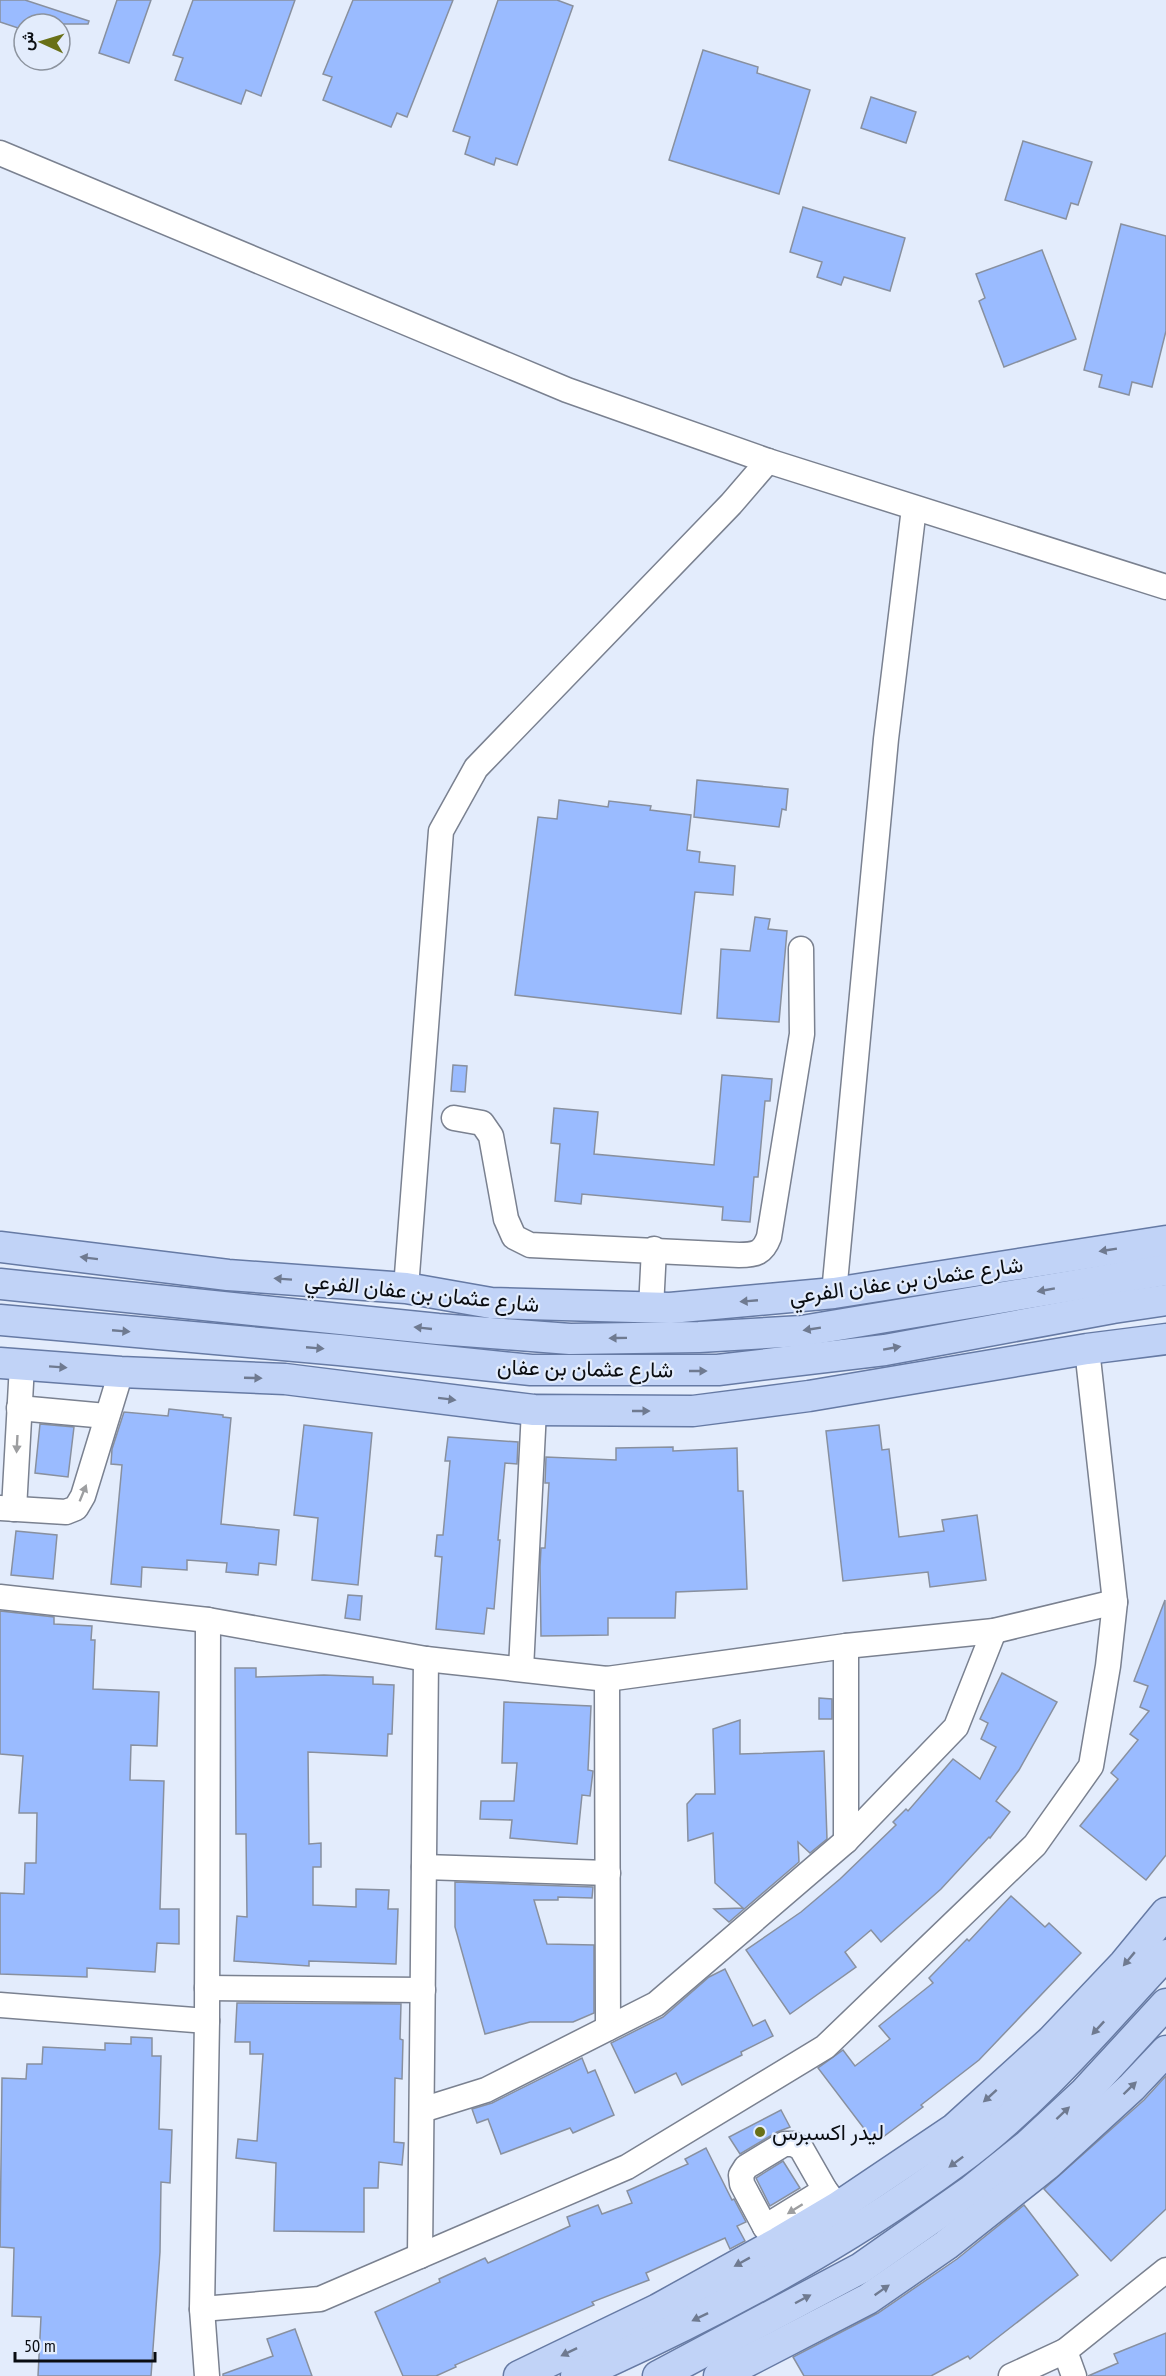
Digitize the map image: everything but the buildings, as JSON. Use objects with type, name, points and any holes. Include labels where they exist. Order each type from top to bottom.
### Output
[{"type":"main road","name":"شارع عثمان بن عفان الفرعي","points":[[0,1247],[228,1275],[406,1288],[491,1303],[670,1308],[834,1293],[1166,1241]]},
{"type":"main road","name":"شارع عثمان بن عفان","points":[[0,1284],[438,1329],[570,1339],[699,1337],[802,1331],[1166,1270]]},
{"type":"main road","name":"شارع عثمان بن عفان","points":[[0,1320],[339,1350],[531,1370],[718,1370],[885,1350],[1166,1300]]},
{"type":"main road","points":[[11,1364],[121,1372],[285,1379],[534,1410],[693,1412],[809,1396],[1087,1349],[1166,1339]]},
{"type":"main road","points":[[519,2376],[658,2309],[772,2234],[954,2129],[1051,2041],[1124,1964],[1166,1914]]},
{"type":"main road","points":[[576,2376],[750,2293],[851,2233],[957,2162],[1022,2107],[1166,1955]]},
{"type":"main road","points":[[658,2376],[861,2268],[972,2190],[1028,2145],[1085,2092],[1166,2004]]},
{"type":"main road","points":[[719,2376],[868,2299],[946,2245],[1048,2164],[1132,2087],[1166,2051]]},
{"type":"street","points":[[0,153],[567,390],[768,461],[1166,587]]},
{"type":"street","points":[[406,1288],[441,831],[476,768],[731,504],[768,461]]},
{"type":"street","points":[[834,1293],[886,739],[914,508]]},
{"type":"street","points":[[454,1118],[482,1123],[491,1136],[506,1219],[514,1237],[530,1245],[654,1249],[739,1255],[760,1253],[769,1237],[802,1034],[801,949]]},
{"type":"street","points":[[651,1308],[654,1249]]},
{"type":"street","points":[[202,2309],[321,2299],[627,2167],[825,2047],[1035,1845],[1091,1766],[1108,1666],[1114,1602],[1087,1349]]},
{"type":"street","points":[[11,1364],[20,1408],[7,1508],[66,1512],[76,1508],[84,1496],[121,1372]]},
{"type":"street","points":[[20,1408],[106,1416]]},
{"type":"street","points":[[521,1669],[534,1410]]},
{"type":"street","points":[[0,1598],[208,1620],[426,1659],[607,1679],[846,1646],[994,1631],[1114,1602]]},
{"type":"street","points":[[207,2376],[202,2309],[207,2021],[208,1620]]},
{"type":"street","points":[[422,2110],[486,2090],[656,2004],[846,1841],[956,1727],[994,1631]]},
{"type":"street","points":[[846,1646],[846,1841]]},
{"type":"street","points":[[420,2256],[426,1659]]},
{"type":"street","points":[[607,1679],[608,2028]]},
{"type":"street","points":[[424,1867],[608,1873]]},
{"type":"street","points":[[207,1988],[423,1990]]},
{"type":"street","points":[[0,2006],[207,2021]]},
{"type":"street","points":[[772,2234],[742,2184],[741,2175],[746,2167],[784,2144],[793,2144],[801,2148],[832,2198]]},
{"type":"street","points":[[1011,2376],[1065,2351],[1166,2270]]},
{"type":"street","points":[[1065,2351],[1074,2376]]},
{"type":"place","name":"ليدر اكسبرس","points":[[760,2132]]}]
